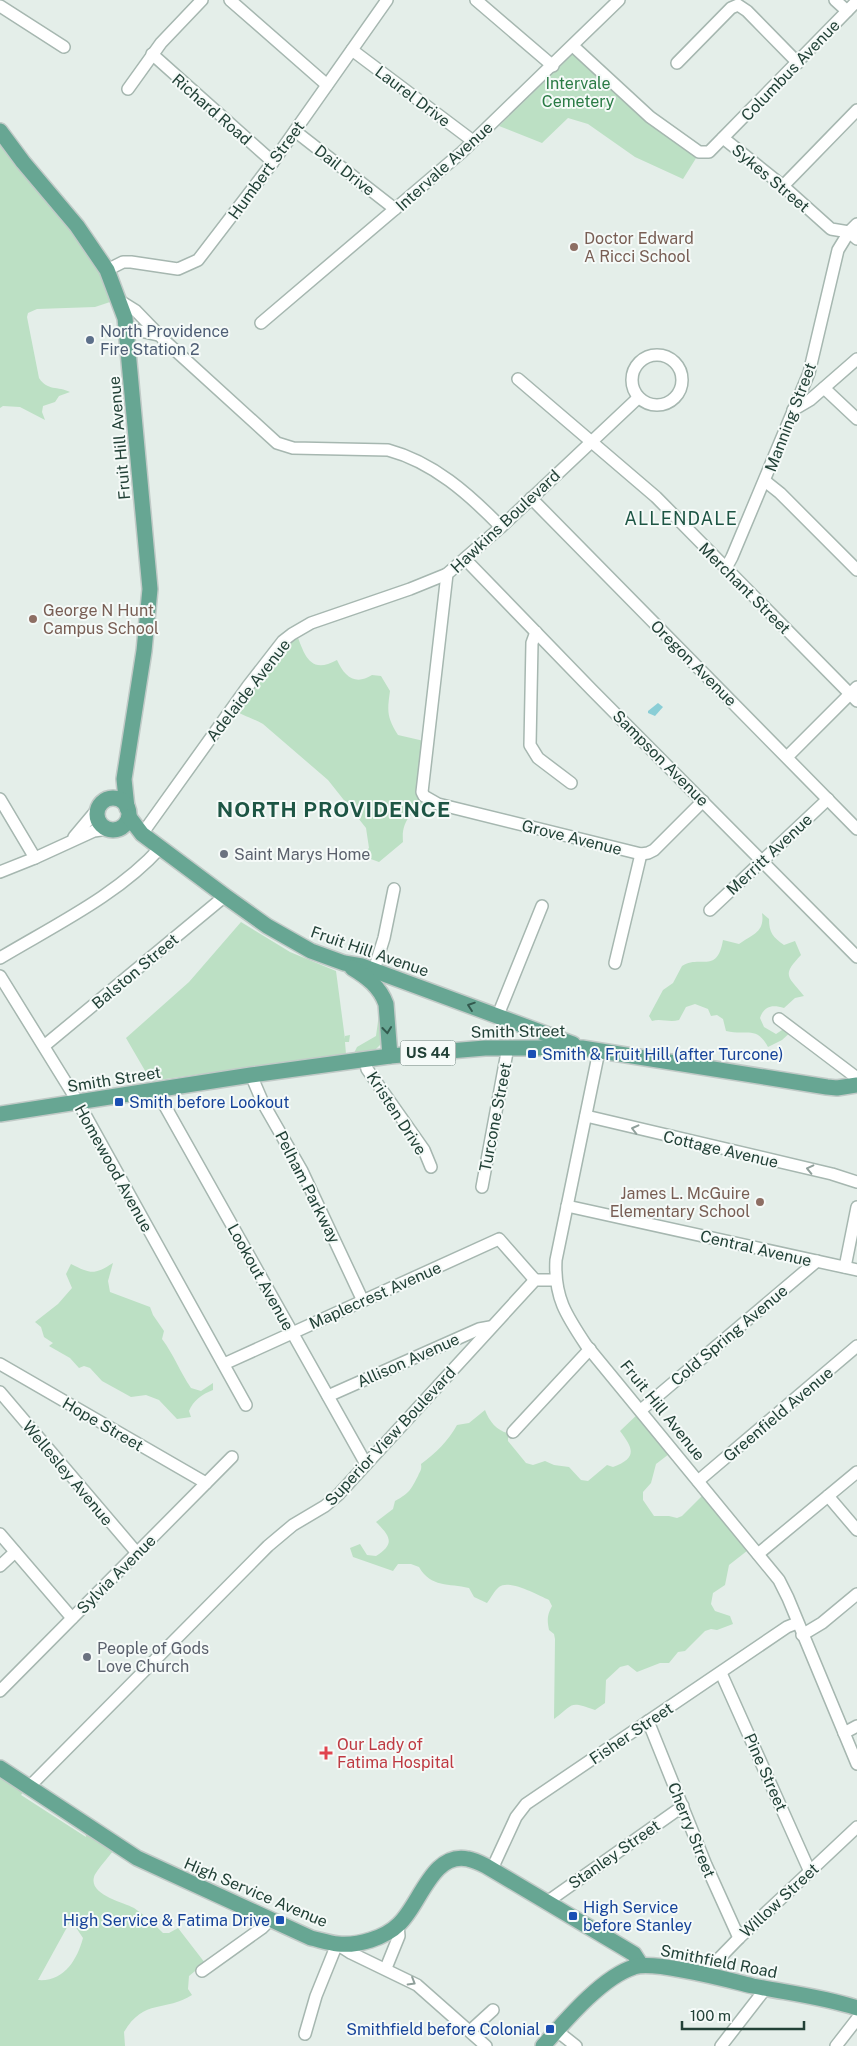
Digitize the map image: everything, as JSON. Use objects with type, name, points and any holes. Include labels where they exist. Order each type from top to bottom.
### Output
[{"type":"main road","name":"Fruit Hill Avenue","points":[[0,131],[23,162],[77,226],[108,270],[120,301],[127,328],[150,589],[144,651],[124,779],[121,820],[161,847],[267,926],[311,951],[408,982],[582,1048]]},
{"type":"main road","name":"Fruit Hill Avenue","points":[[105,802],[124,779]]},
{"type":"main road","points":[[122,801],[121,820],[99,821],[98,813],[105,802],[122,801]]},
{"type":"main road","points":[[344,963],[372,982],[386,1004],[390,1056]]},
{"type":"main road","points":[[386,1004],[391,994],[408,982]]},
{"type":"main road","name":"Smith Street","points":[[0,1114],[251,1075],[390,1056],[508,1048],[582,1048],[827,1087],[837,1088],[857,1085]]},
{"type":"main road","name":"High Service Avenue","points":[[0,1768],[137,1858],[311,1938],[337,1944],[355,1943],[376,1938],[398,1925],[410,1912],[434,1872],[449,1861],[466,1858],[492,1869],[634,1954],[641,1965]]},
{"type":"main road","name":"Smithfield Road","points":[[543,2046],[599,1988],[626,1970],[641,1965],[660,1966],[857,2008]]},
{"type":"street","points":[[128,89],[152,54],[202,0]]},
{"type":"street","points":[[230,0],[327,85]]},
{"type":"street","points":[[476,0],[553,66]]},
{"type":"street","points":[[835,0],[847,11]]},
{"type":"street","name":"Columbus Avenue","points":[[723,138],[857,1]]},
{"type":"street","name":"Intervale Avenue","points":[[261,323],[395,210],[473,141],[553,66],[614,2]]},
{"type":"street","name":"Humbert Street","points":[[108,270],[123,262],[178,269],[194,263],[204,254],[273,162],[352,50],[380,3]]},
{"type":"street","points":[[677,63],[732,8],[738,5],[747,11],[798,63]]},
{"type":"street","points":[[0,6],[64,47]]},
{"type":"street","name":"Sykes Street","points":[[573,46],[650,117],[699,152],[709,152],[723,138],[783,186],[832,229],[854,232]]},
{"type":"street","name":"Laurel Drive","points":[[352,50],[473,141]]},
{"type":"street","name":"Richard Road","points":[[152,54],[273,162]]},
{"type":"street","points":[[783,186],[857,110]]},
{"type":"street","name":"Dail Drive","points":[[295,131],[395,210]]},
{"type":"street","name":"Manning Street","points":[[726,568],[809,373],[838,250],[854,232]]},
{"type":"street","points":[[120,301],[136,311],[158,335],[277,443],[293,448],[388,450],[403,454],[436,471],[501,527]]},
{"type":"street","points":[[127,328],[158,335]]},
{"type":"street","points":[[658,355],[664,356],[675,363],[679,368],[682,381],[681,387],[674,399],[663,405],[656,406],[650,405],[638,398],[632,386],[632,373],[639,362],[645,358],[658,355]]},
{"type":"street","points":[[793,410],[824,388],[857,359]]},
{"type":"street","name":"Merchant Street","points":[[518,379],[656,497],[855,694]]},
{"type":"street","points":[[824,388],[857,419]]},
{"type":"street","name":"Hawkins Boulevard","points":[[424,796],[422,785],[447,574],[501,527],[638,398]]},
{"type":"street","points":[[764,480],[780,493],[857,570]]},
{"type":"street","name":"Oregon Avenue","points":[[530,498],[857,829]]},
{"type":"street","name":"Sampson Avenue","points":[[465,559],[857,957]]},
{"type":"street","name":"Adelaide Avenue","points":[[142,834],[283,640],[311,623],[410,589],[447,574]]},
{"type":"street","points":[[536,632],[532,643],[529,736],[533,753],[571,783]]},
{"type":"street","points":[[787,757],[855,694]]},
{"type":"street","name":"Grove Avenue","points":[[424,796],[438,804],[641,854],[654,850],[703,801]]},
{"type":"street","points":[[0,799],[35,858]]},
{"type":"street","name":"Merritt Avenue","points":[[710,910],[828,799]]},
{"type":"street","points":[[71,840],[105,802]]},
{"type":"street","points":[[0,872],[121,820]]},
{"type":"street","points":[[0,958],[106,894],[150,859],[161,847]]},
{"type":"street","points":[[615,963],[641,854]]},
{"type":"street","points":[[374,970],[384,938],[394,888]]},
{"type":"street","name":"Balston Street","points":[[44,1046],[225,896]]},
{"type":"street","points":[[498,1015],[542,906]]},
{"type":"street","name":"Homewood Avenue","points":[[0,976],[78,1102],[246,1405]]},
{"type":"street","points":[[779,1019],[857,1078]]},
{"type":"street","name":"Turcone Street","points":[[482,1187],[508,1048]]},
{"type":"street","name":"Fruit Hill Avenue","points":[[600,1051],[556,1260],[556,1280],[559,1299],[566,1316],[590,1349],[784,1588],[857,1764]]},
{"type":"street","name":"Kristen Drive","points":[[365,1060],[367,1069],[424,1150],[431,1167]]},
{"type":"street","name":"Pelham Parkway","points":[[251,1075],[263,1103],[302,1171],[363,1301]]},
{"type":"street","name":"Lookout Avenue","points":[[156,1090],[366,1464]]},
{"type":"street","name":"Cottage Avenue","points":[[586,1116],[832,1174],[857,1182]]},
{"type":"street","name":"Central Avenue","points":[[567,1206],[857,1270]]},
{"type":"street","points":[[845,1268],[857,1207]]},
{"type":"street","name":"Maplecrest Avenue","points":[[224,1364],[498,1239],[535,1280]]},
{"type":"street","name":"Cold Spring Avenue","points":[[641,1410],[817,1261]]},
{"type":"street","points":[[535,1280],[556,1280]]},
{"type":"street","name":"Superior View Boulevard","points":[[30,1787],[268,1546],[293,1525],[331,1502],[535,1280]]},
{"type":"street","name":"Allison Avenue","points":[[328,1396],[479,1329],[490,1327]]},
{"type":"street","name":"Greenfield Avenue","points":[[698,1481],[857,1346]]},
{"type":"street","points":[[513,1432],[590,1349]]},
{"type":"street","name":"Hope Street","points":[[0,1364],[206,1483]]},
{"type":"street","name":"Wellesley Avenue","points":[[0,1392],[137,1553]]},
{"type":"street","name":"Sylvia Avenue","points":[[0,1691],[232,1457]]},
{"type":"street","points":[[758,1554],[857,1472]]},
{"type":"street","points":[[828,1496],[857,1530]]},
{"type":"street","points":[[0,1534],[72,1618]]},
{"type":"street","points":[[0,1566],[15,1552]]},
{"type":"street","points":[[802,1635],[822,1623],[857,1594]]},
{"type":"street","name":"Fisher Street","points":[[492,1869],[516,1817],[526,1804],[648,1720],[721,1673],[787,1627],[798,1622]]},
{"type":"street","name":"Pine Street","points":[[721,1673],[810,1872]]},
{"type":"street","name":"Cherry Street","points":[[648,1720],[706,1865],[739,1938]]},
{"type":"street","points":[[844,1733],[857,1726]]},
{"type":"street","name":"Stanley Street","points":[[547,1902],[683,1806]]},
{"type":"street","name":"Willow Street","points":[[703,1975],[739,1938],[857,1827]]},
{"type":"street","points":[[202,1971],[262,1928],[270,1920]]},
{"type":"street","points":[[386,1968],[399,1936],[398,1925]]},
{"type":"street","points":[[304,2034],[316,1996],[337,1944],[351,1953],[386,1968],[417,1985],[486,2046]]},
{"type":"street","points":[[721,2046],[766,1988]]},
{"type":"street","points":[[470,2031],[493,2010]]},
{"type":"street","points":[[836,2046],[857,2019]]},
{"type":"street","points":[[557,2031],[576,2046]]},
{"type":"green space","name":"Intervale Cemetery","points":[[575,52],[698,155],[683,179],[635,157],[588,124],[568,118],[542,143],[499,126]]},
{"type":"green space","points":[[0,132],[83,235],[116,300],[95,307],[37,309],[28,313],[27,317],[39,378],[49,387],[70,392],[59,396],[55,402],[43,406],[42,412],[45,420],[20,407],[3,406],[0,408]]},
{"type":"green space","points":[[295,630],[308,659],[313,663],[319,665],[327,664],[337,660],[347,675],[360,680],[372,675],[381,676],[390,691],[389,714],[398,735],[424,741],[428,799],[406,822],[403,842],[379,862],[368,858],[364,853],[369,848],[366,828],[328,780],[263,724],[230,707]]},
{"type":"green space","points":[[762,913],[769,919],[772,934],[777,940],[784,945],[795,941],[801,955],[791,967],[789,976],[804,996],[795,998],[784,1008],[769,1007],[760,1018],[764,1027],[776,1034],[785,1028],[793,1030],[782,1040],[768,1047],[764,1040],[755,1034],[726,1031],[723,1019],[717,1015],[711,1016],[708,1009],[695,1004],[686,1007],[679,1020],[652,1021],[649,1016],[663,990],[673,983],[682,966],[695,962],[707,962],[717,957],[723,940],[739,944],[753,935],[760,929]]},
{"type":"green space","points":[[241,922],[290,952],[336,971],[345,1039],[345,1036],[350,1035],[349,1042],[345,1042],[346,1054],[151,1081],[126,1038],[189,982]]},
{"type":"green space","points":[[379,1014],[383,1042],[375,1050],[354,1053],[357,1047],[376,1036]]},
{"type":"green space","points":[[113,1263],[108,1281],[110,1292],[150,1307],[164,1331],[162,1339],[191,1388],[201,1391],[213,1383],[213,1390],[198,1398],[191,1407],[189,1411],[191,1417],[177,1419],[159,1400],[146,1395],[131,1397],[102,1381],[90,1368],[84,1366],[79,1368],[70,1358],[49,1346],[53,1343],[44,1337],[41,1327],[35,1322],[58,1304],[72,1288],[66,1274],[71,1264],[92,1272],[101,1270]]},
{"type":"green space","points":[[485,1410],[494,1425],[508,1433],[508,1441],[526,1463],[533,1465],[545,1461],[554,1465],[569,1467],[581,1480],[588,1481],[607,1465],[613,1467],[621,1464],[630,1456],[630,1447],[620,1431],[641,1411],[673,1451],[656,1464],[651,1483],[643,1492],[643,1500],[654,1516],[677,1518],[682,1516],[707,1491],[752,1547],[729,1565],[725,1585],[713,1593],[711,1604],[715,1611],[730,1616],[733,1624],[717,1630],[705,1631],[685,1651],[678,1652],[669,1663],[660,1663],[637,1672],[628,1665],[620,1667],[606,1680],[605,1703],[595,1710],[581,1705],[573,1705],[554,1719],[555,1639],[548,1626],[548,1615],[552,1606],[549,1600],[516,1586],[504,1585],[497,1589],[487,1603],[474,1597],[469,1588],[435,1582],[424,1574],[419,1567],[411,1564],[398,1564],[393,1571],[353,1557],[350,1548],[360,1544],[367,1555],[376,1556],[386,1548],[389,1540],[388,1536],[376,1522],[393,1509],[395,1501],[410,1490],[421,1470],[421,1464],[441,1446],[457,1425],[469,1423]]},
{"type":"green space","points":[[0,1767],[28,1786],[21,1795],[86,1837],[84,1823],[117,1846],[94,1877],[97,1889],[108,1897],[134,1908],[163,1933],[169,1933],[178,1928],[205,1963],[189,1976],[188,1989],[192,1995],[139,2014],[124,2032],[125,2046],[0,2046]],"holes":[[[71,1920],[83,1938],[77,1954],[68,1968],[55,1977],[47,1980],[38,1980]]]},
{"type":"water","points":[[658,703],[663,707],[655,716],[648,713],[648,711]]},
{"type":"place","name":"Doctor Edward A Ricci School","points":[[574,247]]},
{"type":"place","name":"North Providence Fire Station 2","points":[[90,340]]},
{"type":"place","name":"George N Hunt Campus School","points":[[33,619]]},
{"type":"place","name":"Saint Marys Home","points":[[224,854]]},
{"type":"place","name":"Smith & Fruit Hill (after Turcone)","points":[[532,1054]]},
{"type":"place","name":"Smith before Lookout","points":[[119,1102]]},
{"type":"place","name":"James L. McGuire Elementary School","points":[[760,1202]]},
{"type":"place","name":"People of Gods Love Church","points":[[87,1657]]},
{"type":"place","name":"Our Lady of Fatima Hospital","points":[[326,1753]]},
{"type":"place","name":"High Service before Stanley","points":[[573,1916]]},
{"type":"place","name":"High Service & Fatima Drive","points":[[280,1920]]},
{"type":"place","name":"Smithfield before Colonial","points":[[550,2029]]},
{"type":"district","name":"ALLENDALE","points":[[681,519]]},
{"type":"district","name":"NORTH PROVIDENCE","points":[[334,810]]}]
